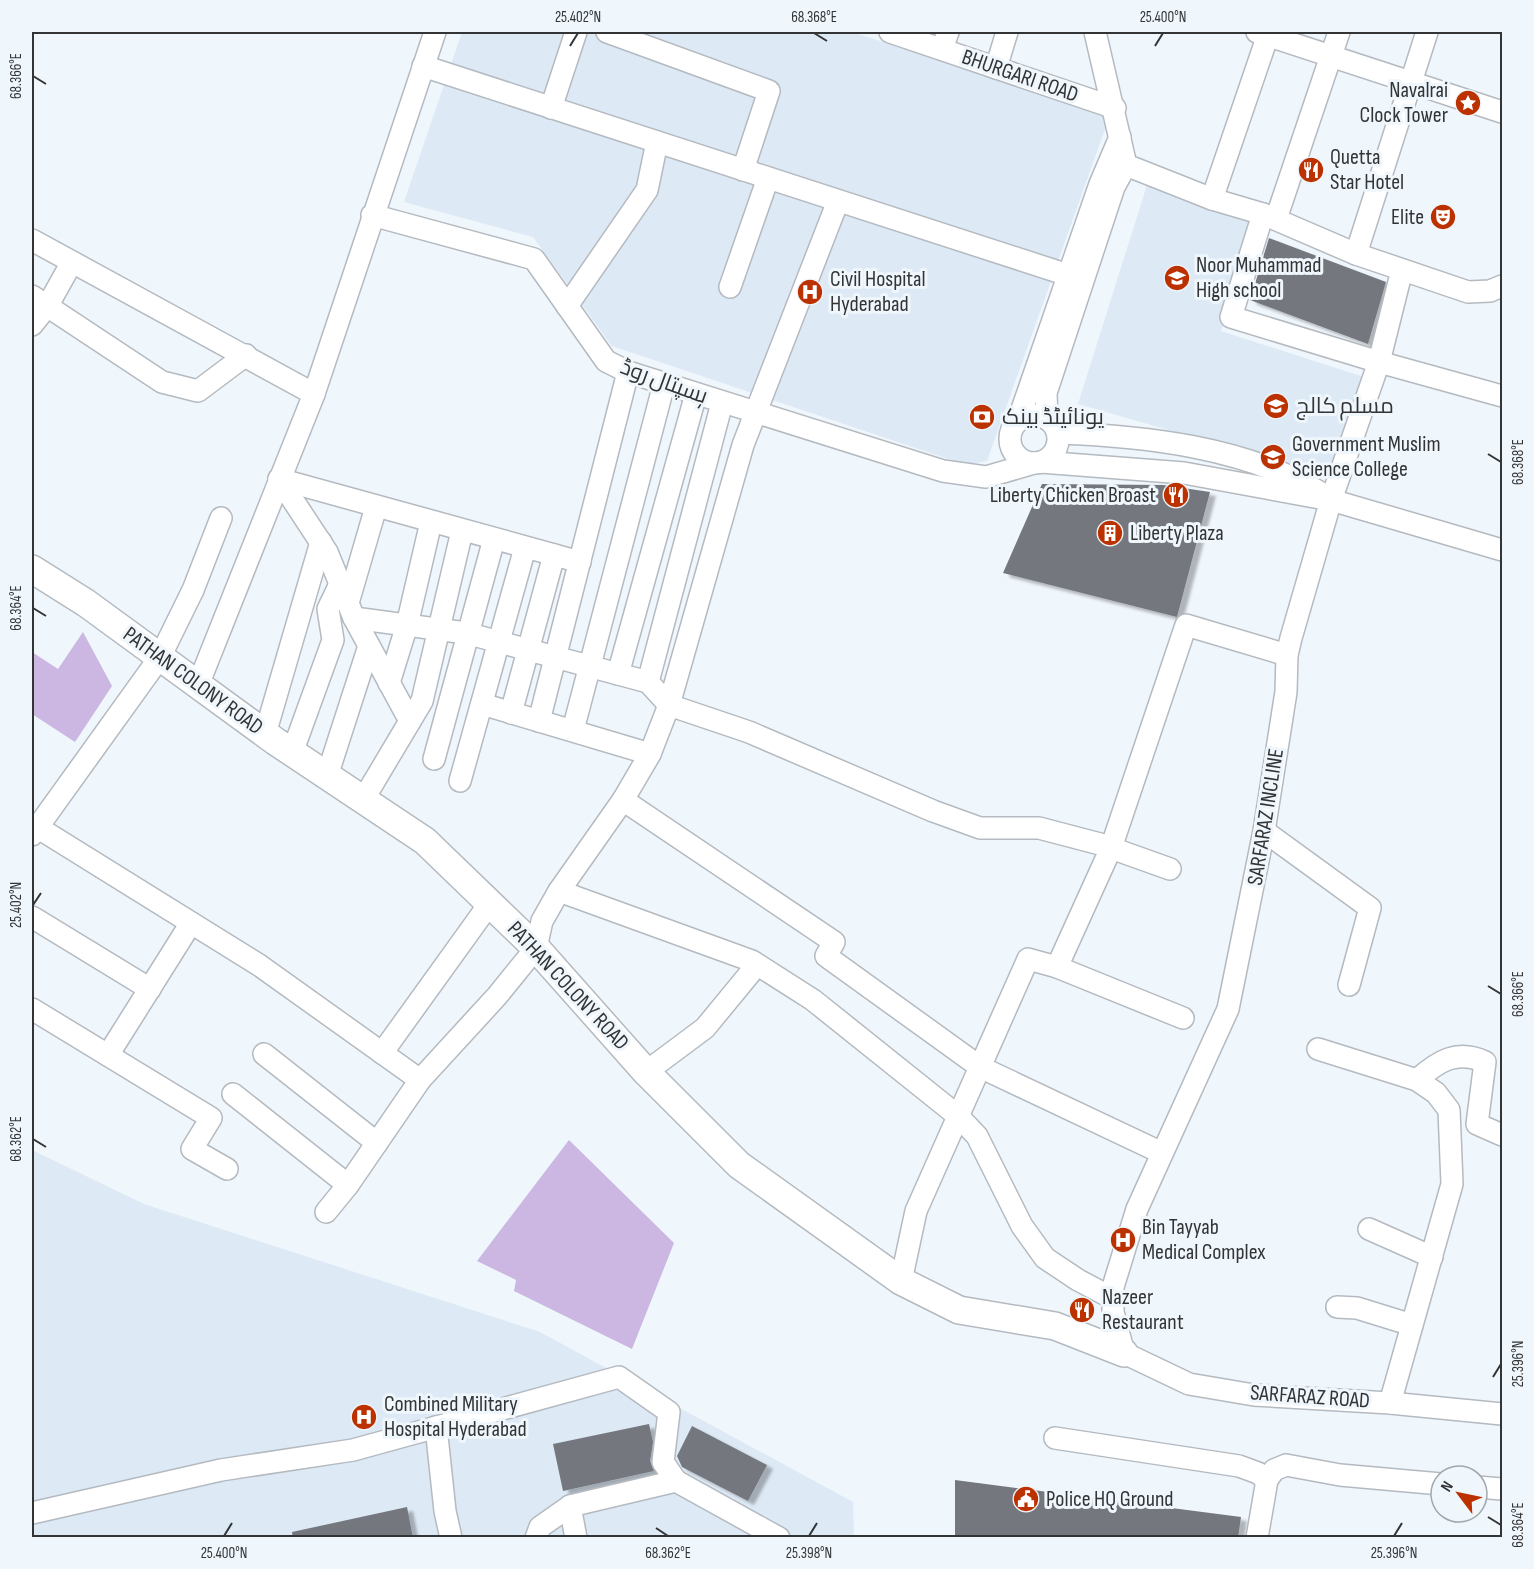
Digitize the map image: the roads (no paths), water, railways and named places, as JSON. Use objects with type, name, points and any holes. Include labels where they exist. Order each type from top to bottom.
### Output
[{"type":"main road","name":"PATHAN COLONY ROAD","points":[[32,569],[86,603],[292,753],[425,841],[536,948],[646,1072],[739,1165],[902,1281],[959,1310],[1055,1326],[1124,1353]]},
{"type":"street","points":[[198,685],[314,394],[435,32]]},
{"type":"street","points":[[551,108],[576,32]]},
{"type":"street","points":[[607,32],[769,91],[743,170]]},
{"type":"street","name":"BHURGARI ROAD","points":[[890,32],[945,40],[996,68],[1115,108]]},
{"type":"street","points":[[996,68],[1007,32]]},
{"type":"street","points":[[1038,463],[1048,459],[1057,448],[1053,426],[1044,400],[1114,187],[1126,165],[1115,108],[1095,32]]},
{"type":"street","points":[[1339,32],[1232,317],[1379,362],[1503,396]]},
{"type":"street","points":[[1356,254],[1428,32]]},
{"type":"street","points":[[1212,200],[1265,33],[1503,112]]},
{"type":"street","points":[[423,66],[1068,275]]},
{"type":"street","points":[[1120,137],[1068,275],[1018,421],[1011,432],[1011,444],[1022,460],[1184,473],[1331,500],[1503,549]]},
{"type":"street","points":[[567,306],[647,190],[657,142]]},
{"type":"street","points":[[1126,165],[1212,200],[1270,216],[1356,254],[1468,292],[1490,291],[1503,286]]},
{"type":"street","points":[[730,287],[768,178]]},
{"type":"street","points":[[326,1212],[348,1185],[420,1080],[497,996],[536,948],[542,921],[559,891],[623,800],[650,753],[669,705],[743,445],[838,201]]},
{"type":"street","name":"ہسپتال روڈ","points":[[372,215],[534,259],[606,361],[628,372],[943,471],[986,477],[1038,463]]},
{"type":"street","points":[[32,240],[314,394]]},
{"type":"street","points":[[32,325],[40,301],[72,262]]},
{"type":"street","name":"SARFARAZ INCLINE","points":[[1124,1353],[1112,1298],[1137,1209],[1228,1009],[1264,831],[1286,692],[1287,656],[1331,500],[1379,362],[1402,270]]},
{"type":"street","points":[[40,301],[162,382],[198,391],[246,355]]},
{"type":"street","points":[[539,721],[628,372]]},
{"type":"street","points":[[573,730],[664,384]]},
{"type":"street","points":[[618,674],[696,394]]},
{"type":"street","points":[[648,682],[722,403]]},
{"type":"street","points":[[1018,421],[1032,415],[1053,426],[1202,448],[1294,476],[1331,500]]},
{"type":"street","points":[[968,476],[984,474],[992,469],[1011,444]]},
{"type":"street","points":[[279,479],[580,562]]},
{"type":"street","points":[[279,479],[321,542],[347,602],[410,721]]},
{"type":"street","points":[[347,602],[376,507]]},
{"type":"street","points":[[221,518],[193,590],[160,657],[34,831],[259,965],[420,1080]]},
{"type":"street","points":[[389,683],[407,625],[431,522]]},
{"type":"street","points":[[363,800],[422,701],[462,531]]},
{"type":"street","points":[[434,759],[494,539]]},
{"type":"street","points":[[265,734],[321,542]]},
{"type":"street","points":[[460,781],[525,548]]},
{"type":"street","points":[[511,713],[554,555]]},
{"type":"street","points":[[292,753],[333,640],[328,609],[347,602],[407,625],[468,634],[648,682],[669,705],[749,732],[933,811],[980,828],[1039,828],[1111,848],[1170,869]]},
{"type":"street","points":[[1056,967],[1111,848],[1186,625],[1287,656]]},
{"type":"street","points":[[327,776],[369,646]]},
{"type":"street","points":[[482,704],[650,753]]},
{"type":"street","points":[[623,800],[834,942],[826,956],[980,1067],[1162,1153]]},
{"type":"street","points":[[1264,831],[1370,908],[1349,985]]},
{"type":"street","points":[[559,891],[752,961],[756,966],[813,1000],[958,1116],[977,1136],[1022,1226],[1045,1258],[1078,1280],[1112,1298]]},
{"type":"street","points":[[382,1053],[490,903]]},
{"type":"street","points":[[32,917],[150,989]]},
{"type":"street","points":[[108,1055],[191,923]]},
{"type":"street","points":[[902,1281],[916,1211],[1028,959],[1056,967],[1183,1018]]},
{"type":"street","points":[[646,1072],[705,1028],[756,966]]},
{"type":"street","points":[[32,1009],[211,1118],[192,1149],[227,1169]]},
{"type":"street","points":[[1318,1049],[1417,1080],[1436,1093],[1449,1110],[1452,1184],[1390,1403]]},
{"type":"street","points":[[264,1054],[377,1143]]},
{"type":"street","points":[[1417,1080],[1434,1064],[1455,1055],[1485,1062],[1477,1124],[1503,1135]]},
{"type":"street","points":[[233,1094],[348,1185]]},
{"type":"street","points":[[1369,1229],[1432,1257]]},
{"type":"street","points":[[1337,1307],[1358,1308],[1412,1325]]},
{"type":"street","name":"SARFARAZ ROAD","points":[[1124,1353],[1189,1384],[1254,1395],[1390,1403],[1503,1414]]},
{"type":"street","points":[[32,1513],[221,1470],[353,1450],[619,1377],[669,1412],[663,1462],[676,1481],[779,1538]]},
{"type":"street","points":[[436,1427],[445,1511],[451,1538]]},
{"type":"street","points":[[1055,1438],[1239,1466],[1258,1473],[1267,1480]]},
{"type":"street","points":[[1257,1538],[1267,1480],[1274,1470],[1286,1465],[1340,1475],[1429,1483]]},
{"type":"street","points":[[536,1538],[540,1527],[570,1506],[676,1481]]},
{"type":"street","points":[[570,1506],[576,1538]]},
{"type":"place","name":"Navalrai Clock Tower","points":[[1468,103]]},
{"type":"place","name":"Quetta Star Hotel","points":[[1311,170]]},
{"type":"place","name":"Elite","points":[[1443,217]]},
{"type":"place","name":"Noor Muhammad High school","points":[[1177,278]]},
{"type":"place","name":"Civil Hospital Hyderabad","points":[[810,292]]},
{"type":"place","name":"مسلم کالج","points":[[1276,406]]},
{"type":"place","name":"یونائیٹڈ بینک","points":[[982,417]]},
{"type":"place","name":"Government Muslim Science College","points":[[1273,457]]},
{"type":"place","name":"Liberty Chicken Broast","points":[[1176,495]]},
{"type":"place","name":"Liberty Plaza","points":[[1110,533]]},
{"type":"place","name":"Bin Tayyab Medical Complex","points":[[1123,1240]]},
{"type":"place","name":"Nazeer Restaurant","points":[[1082,1310]]},
{"type":"place","name":"Combined Military Hospital Hyderabad","points":[[364,1417]]},
{"type":"place","name":"Police HQ Ground","points":[[1026,1499]]}]
